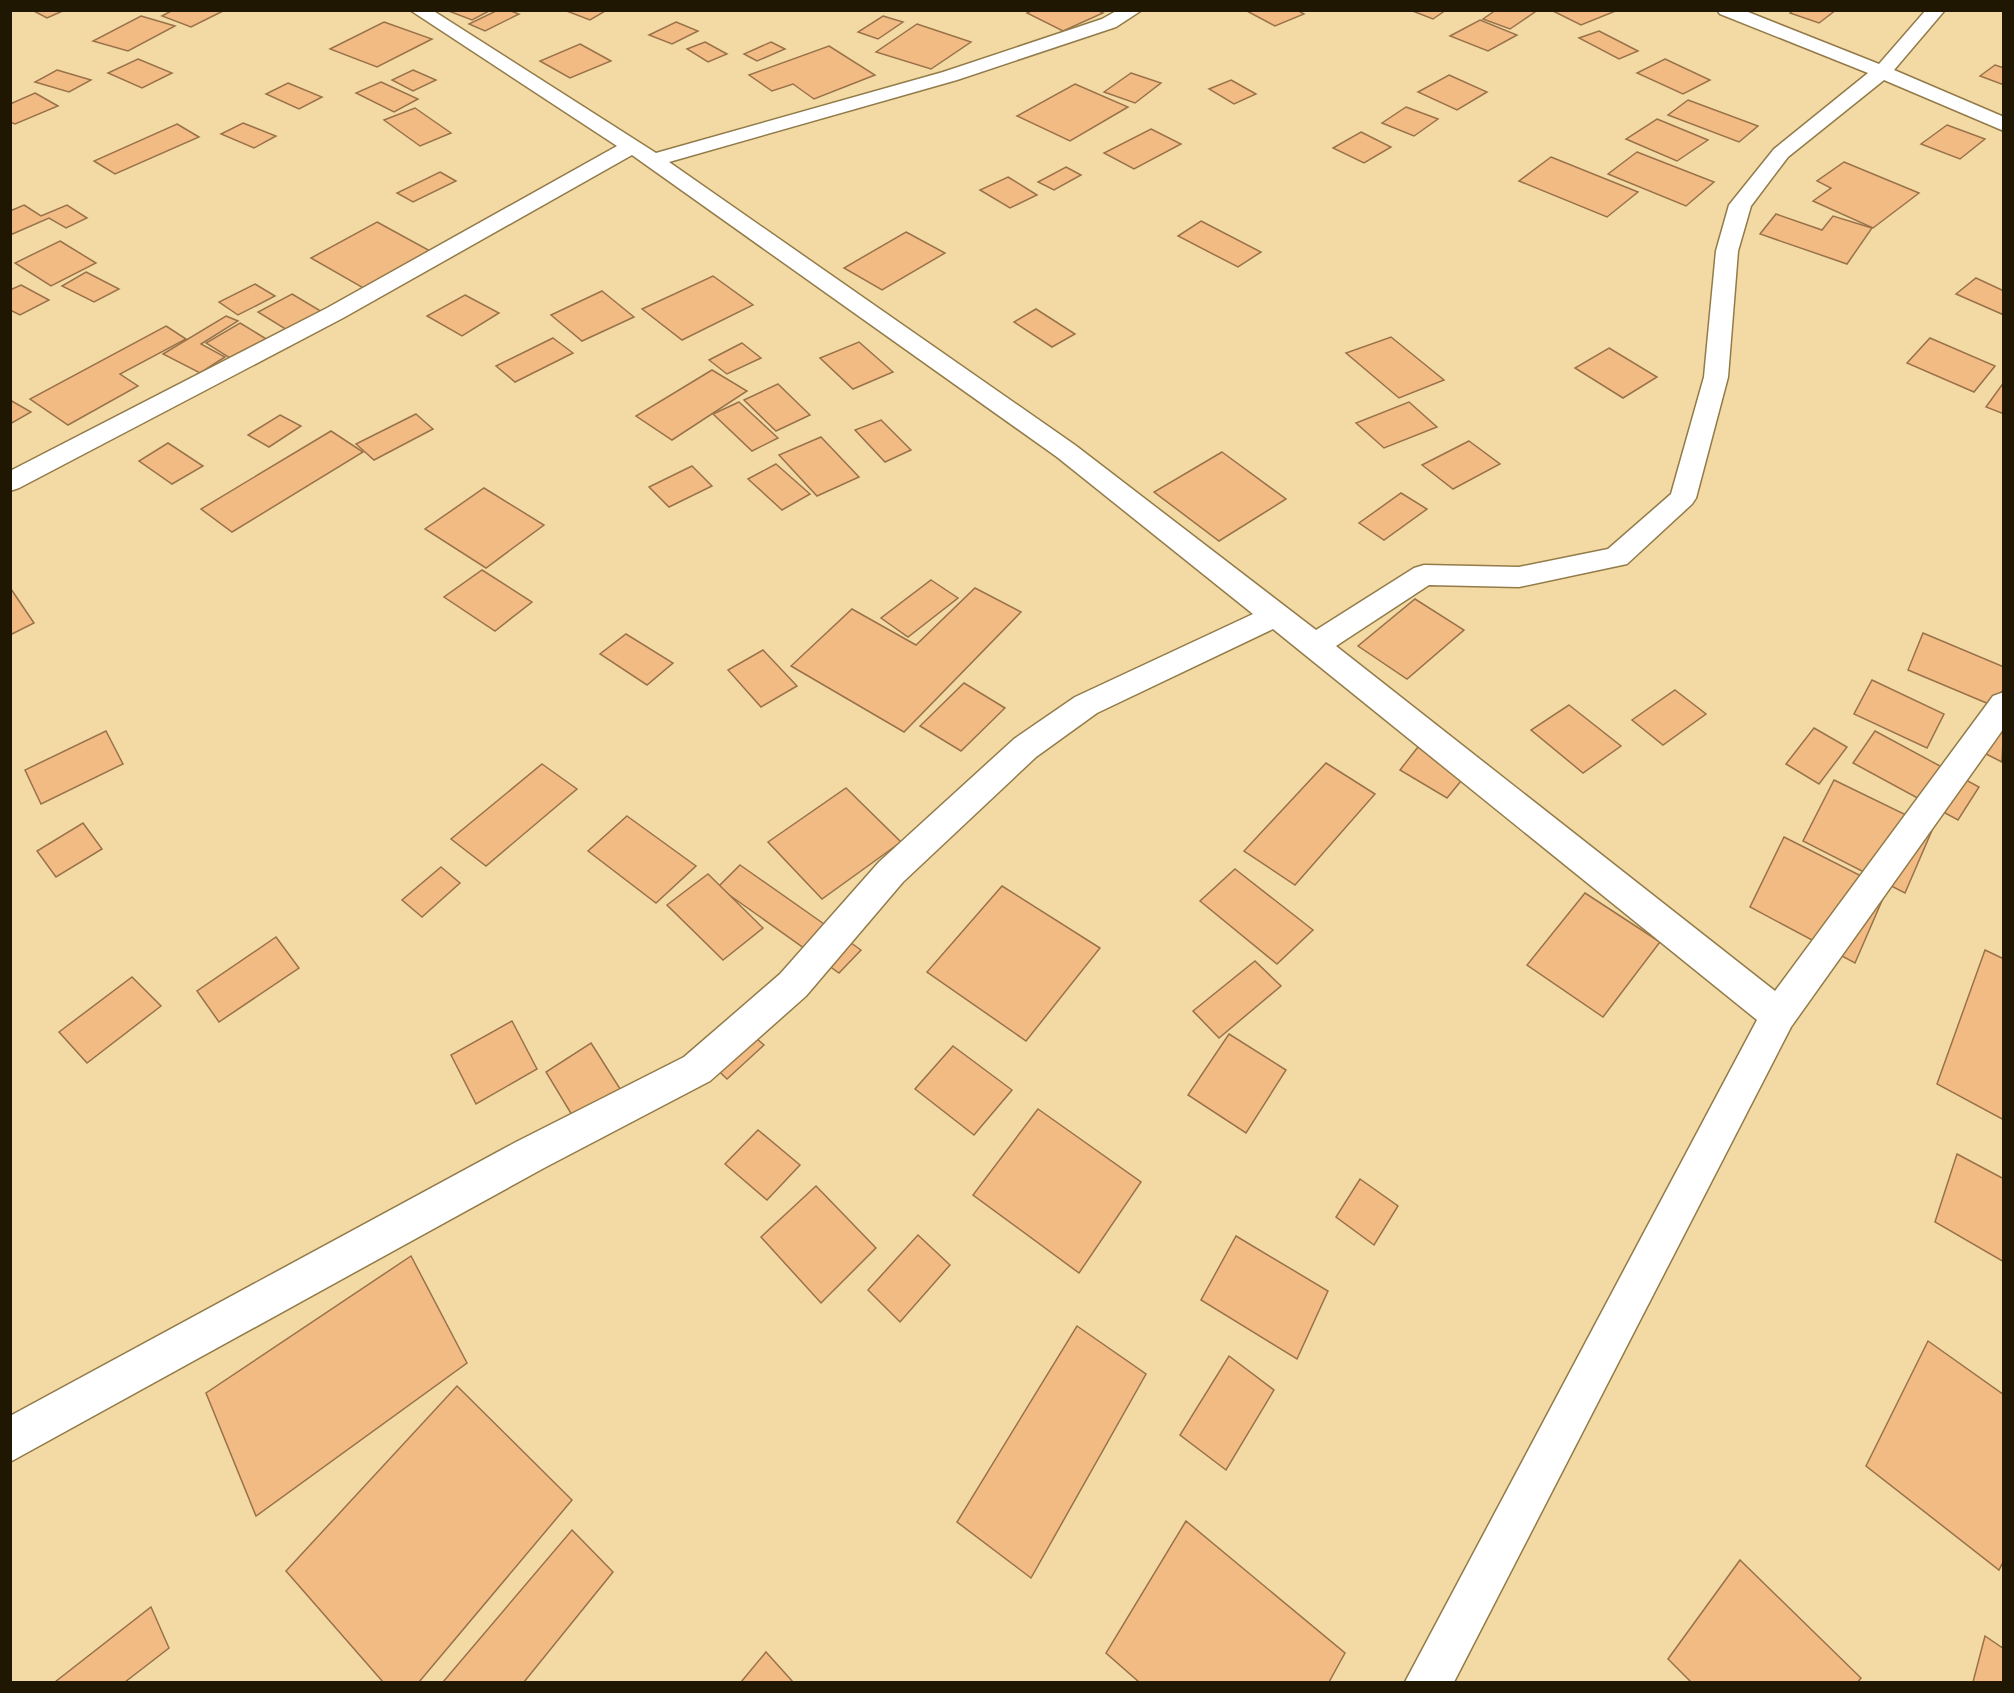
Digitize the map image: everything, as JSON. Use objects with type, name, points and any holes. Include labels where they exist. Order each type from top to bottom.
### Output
[{"type":"street","points":[[419,10],[643,153],[1066,450],[1275,616],[1316,645],[1778,1016]]},
{"type":"street","points":[[10,482],[643,153],[950,76],[1108,23],[1133,10]]},
{"type":"street","points":[[1726,10],[1882,72],[2004,125]]},
{"type":"street","points":[[1316,645],[1424,575],[1519,577],[1617,557],[1683,498],[1716,377],[1727,251],[1740,204],[1781,153],[1882,72],[1936,10]]},
{"type":"street","points":[[10,1440],[530,1155],[697,1069],[793,985],[891,872],[1026,748],[1086,705],[1275,616]]},
{"type":"street","points":[[1429,1683],[1778,1016],[2004,704]]},
{"type":"building","points":[[32,10],[65,10],[47,18]]},
{"type":"building","points":[[173,10],[225,10],[191,27],[162,16]]},
{"type":"building","points":[[446,10],[491,10],[472,20]]},
{"type":"building","points":[[498,10],[508,10],[519,14],[485,31],[469,24]]},
{"type":"building","points":[[564,10],[607,10],[590,20]]},
{"type":"building","points":[[1033,10],[1097,10],[1103,13],[1063,31],[1027,13]]},
{"type":"building","points":[[1245,10],[1297,10],[1304,14],[1275,26]]},
{"type":"building","points":[[1410,10],[1446,10],[1433,19]]},
{"type":"building","points":[[1496,10],[1535,12],[1510,29],[1483,19]]},
{"type":"building","points":[[1551,10],[1618,10],[1581,25]]},
{"type":"building","points":[[1794,10],[1836,10],[1819,23],[1790,13]]},
{"type":"building","points":[[141,16],[175,26],[128,51],[93,41]]},
{"type":"building","points":[[883,16],[903,22],[878,39],[858,32]]},
{"type":"building","points":[[1480,20],[1517,35],[1488,51],[1450,36]]},
{"type":"building","points":[[384,22],[432,39],[377,67],[330,49]]},
{"type":"building","points":[[676,22],[698,31],[672,44],[649,35]]},
{"type":"building","points":[[917,24],[971,42],[931,69],[876,52]]},
{"type":"building","points":[[1599,31],[1638,51],[1619,59],[1579,38]]},
{"type":"building","points":[[705,42],[727,54],[708,62],[687,49]]},
{"type":"building","points":[[771,42],[785,49],[757,61],[744,54]]},
{"type":"building","points":[[580,44],[611,61],[570,78],[540,61]]},
{"type":"building","points":[[829,46],[875,75],[814,99],[793,84],[772,91],[749,75]]},
{"type":"building","points":[[138,59],[172,73],[142,88],[108,73]]},
{"type":"building","points":[[1665,59],[1710,80],[1683,94],[1637,73]]},
{"type":"building","points":[[1995,65],[2004,68],[2004,85],[1980,76]]},
{"type":"building","points":[[57,70],[91,80],[69,92],[35,82]]},
{"type":"building","points":[[413,70],[436,80],[413,91],[392,80]]},
{"type":"building","points":[[1131,73],[1161,83],[1135,103],[1104,92]]},
{"type":"building","points":[[1449,75],[1487,92],[1457,110],[1418,92]]},
{"type":"building","points":[[1231,80],[1256,94],[1234,104],[1209,89]]},
{"type":"building","points":[[381,82],[418,99],[394,112],[356,93]]},
{"type":"building","points":[[288,83],[322,97],[299,109],[266,94]]},
{"type":"building","points":[[1075,84],[1128,107],[1070,141],[1017,116]]},
{"type":"building","points":[[35,93],[58,106],[15,124],[10,122],[10,104]]},
{"type":"building","points":[[1688,100],[1758,126],[1739,142],[1668,115]]},
{"type":"building","points":[[1406,107],[1438,119],[1414,136],[1382,123]]},
{"type":"building","points":[[415,108],[451,133],[420,146],[384,120]]},
{"type":"building","points":[[1657,119],[1708,140],[1677,161],[1626,139]]},
{"type":"building","points":[[243,123],[276,136],[254,148],[221,134]]},
{"type":"building","points":[[177,124],[199,137],[115,174],[94,161]]},
{"type":"building","points":[[1947,125],[1985,139],[1960,159],[1921,144]]},
{"type":"building","points":[[1151,129],[1181,144],[1134,169],[1104,153]]},
{"type":"building","points":[[1361,132],[1391,147],[1364,163],[1333,148]]},
{"type":"building","points":[[1637,152],[1714,182],[1686,206],[1608,174]]},
{"type":"building","points":[[1551,157],[1638,192],[1607,217],[1519,181]]},
{"type":"building","points":[[1844,162],[1919,193],[1873,228],[1813,201],[1831,188],[1817,181]]},
{"type":"building","points":[[1066,167],[1081,175],[1054,190],[1038,182]]},
{"type":"building","points":[[440,172],[456,181],[413,202],[397,193]]},
{"type":"building","points":[[1008,177],[1037,195],[1010,208],[980,190]]},
{"type":"building","points":[[24,205],[41,216],[67,205],[87,218],[66,228],[49,218],[10,235],[10,211]]},
{"type":"building","points":[[1776,214],[1822,230],[1833,216],[1872,228],[1847,264],[1760,234]]},
{"type":"building","points":[[1201,221],[1261,252],[1238,267],[1178,236]]},
{"type":"building","points":[[377,222],[432,252],[365,289],[311,258]]},
{"type":"building","points":[[906,232],[945,253],[882,290],[844,268]]},
{"type":"building","points":[[60,241],[96,263],[51,286],[15,263]]},
{"type":"building","points":[[86,272],[119,289],[94,302],[62,286]]},
{"type":"building","points":[[713,276],[753,305],[682,340],[642,309]]},
{"type":"building","points":[[1976,278],[2004,291],[2004,315],[1956,294]]},
{"type":"building","points":[[255,284],[275,296],[238,315],[219,302]]},
{"type":"building","points":[[21,285],[49,300],[20,315],[10,310],[10,290]]},
{"type":"building","points":[[602,291],[634,317],[582,341],[551,315]]},
{"type":"building","points":[[292,294],[329,316],[295,335],[258,312]]},
{"type":"building","points":[[465,295],[499,313],[462,336],[427,316]]},
{"type":"building","points":[[1036,309],[1075,334],[1052,347],[1014,322]]},
{"type":"building","points":[[226,316],[238,321],[201,344],[225,357],[200,373],[163,354]]},
{"type":"building","points":[[240,323],[268,340],[233,360],[206,343]]},
{"type":"building","points":[[166,326],[186,339],[120,374],[138,386],[68,425],[30,399]]},
{"type":"building","points":[[1391,337],[1444,380],[1399,398],[1346,353]]},
{"type":"building","points":[[553,338],[573,353],[515,382],[496,366]]},
{"type":"building","points":[[1930,338],[1995,366],[1974,392],[1907,363]]},
{"type":"building","points":[[859,342],[893,372],[853,389],[820,358]]},
{"type":"building","points":[[742,343],[761,358],[727,374],[709,360]]},
{"type":"building","points":[[1609,348],[1657,377],[1623,398],[1575,368]]},
{"type":"building","points":[[712,370],[747,391],[672,440],[636,416]]},
{"type":"building","points":[[2004,382],[2004,414],[1986,407]]},
{"type":"building","points":[[778,384],[810,415],[776,431],[744,400]]},
{"type":"building","points":[[10,400],[31,412],[10,424]]},
{"type":"building","points":[[739,402],[778,438],[752,451],[713,414]]},
{"type":"building","points":[[1409,402],[1437,427],[1384,448],[1356,423]]},
{"type":"building","points":[[416,414],[433,429],[374,460],[356,444]]},
{"type":"building","points":[[280,415],[301,426],[269,447],[248,435]]},
{"type":"building","points":[[881,420],[911,450],[885,462],[855,430]]},
{"type":"building","points":[[331,431],[363,452],[232,532],[201,509]]},
{"type":"building","points":[[821,437],[859,477],[817,496],[779,455]]},
{"type":"building","points":[[1469,441],[1500,464],[1453,489],[1422,465]]},
{"type":"building","points":[[168,443],[203,466],[172,484],[139,461]]},
{"type":"building","points":[[1222,452],[1286,499],[1219,541],[1154,492]]},
{"type":"building","points":[[776,464],[810,494],[782,510],[748,479]]},
{"type":"building","points":[[692,466],[712,486],[669,507],[649,487]]},
{"type":"building","points":[[484,488],[544,525],[486,568],[425,529]]},
{"type":"building","points":[[1401,493],[1427,509],[1384,540],[1359,523]]},
{"type":"building","points":[[482,570],[532,602],[495,631],[444,597]]},
{"type":"building","points":[[931,580],[958,598],[908,637],[881,618]]},
{"type":"building","points":[[975,588],[1021,612],[904,732],[791,666],[852,609],[916,645]]},
{"type":"building","points":[[10,590],[34,623],[10,635]]},
{"type":"building","points":[[1415,599],[1464,630],[1407,679],[1358,646]]},
{"type":"building","points":[[1923,633],[2004,667],[2004,687],[1996,707],[1908,670]]},
{"type":"building","points":[[626,634],[673,663],[647,685],[600,654]]},
{"type":"building","points":[[763,650],[797,686],[761,707],[728,670]]},
{"type":"building","points":[[1872,680],[1944,714],[1927,748],[1854,714]]},
{"type":"building","points":[[964,683],[1005,708],[961,751],[920,726]]},
{"type":"building","points":[[1675,690],[1706,714],[1663,745],[1632,720]]},
{"type":"building","points":[[1569,705],[1621,746],[1583,773],[1531,730]]},
{"type":"building","points":[[2004,720],[2002,762],[1966,744]]},
{"type":"building","points":[[1814,728],[1847,747],[1819,784],[1786,764]]},
{"type":"building","points":[[106,731],[123,764],[41,804],[25,770]]},
{"type":"building","points":[[1875,731],[1979,787],[1958,820],[1853,763]]},
{"type":"building","points":[[1418,747],[1466,775],[1447,798],[1400,770]]},
{"type":"building","points":[[1326,763],[1375,794],[1295,885],[1244,851]]},
{"type":"building","points":[[542,764],[577,789],[486,866],[451,839]]},
{"type":"building","points":[[1834,780],[1933,828],[1905,893],[1803,841]]},
{"type":"building","points":[[846,788],[901,842],[822,899],[768,842]]},
{"type":"building","points":[[627,816],[696,866],[656,903],[588,851]]},
{"type":"building","points":[[83,823],[102,849],[56,877],[37,851]]},
{"type":"building","points":[[1784,837],[1887,889],[1855,963],[1750,907]]},
{"type":"building","points":[[740,865],[861,950],[839,973],[718,887]]},
{"type":"building","points":[[441,867],[460,883],[422,917],[402,900]]},
{"type":"building","points":[[1235,869],[1313,930],[1277,964],[1200,901]]},
{"type":"building","points":[[708,874],[763,928],[723,960],[667,905]]},
{"type":"building","points":[[1002,886],[1100,948],[1026,1041],[927,972]]},
{"type":"building","points":[[1585,893],[1660,942],[1603,1017],[1527,965]]},
{"type":"building","points":[[276,937],[299,968],[219,1022],[197,991]]},
{"type":"building","points":[[1985,950],[2004,959],[2004,1120],[1937,1084]]},
{"type":"building","points":[[1255,961],[1281,986],[1219,1038],[1193,1011]]},
{"type":"building","points":[[132,977],[161,1006],[87,1063],[59,1032]]},
{"type":"building","points":[[512,1021],[537,1069],[476,1104],[451,1055]]},
{"type":"building","points":[[737,1022],[764,1045],[727,1079],[701,1054]]},
{"type":"building","points":[[1229,1034],[1286,1070],[1246,1133],[1188,1095]]},
{"type":"building","points":[[591,1043],[624,1095],[578,1125],[546,1072]]},
{"type":"building","points":[[953,1046],[1012,1090],[974,1135],[915,1089]]},
{"type":"building","points":[[1038,1109],[1141,1182],[1079,1273],[973,1195]]},
{"type":"building","points":[[758,1130],[800,1165],[767,1200],[725,1164]]},
{"type":"building","points":[[1957,1154],[2004,1179],[2004,1262],[1935,1222]]},
{"type":"building","points":[[1360,1179],[1398,1206],[1374,1245],[1336,1217]]},
{"type":"building","points":[[816,1186],[876,1248],[821,1303],[761,1237]]},
{"type":"building","points":[[918,1235],[950,1265],[900,1322],[868,1290]]},
{"type":"building","points":[[1236,1236],[1328,1291],[1297,1359],[1201,1300]]},
{"type":"building","points":[[411,1256],[467,1363],[256,1516],[206,1393]]},
{"type":"building","points":[[1077,1326],[1146,1374],[1031,1578],[957,1522]]},
{"type":"building","points":[[1928,1341],[2004,1395],[2004,1560],[1999,1570],[1866,1466]]},
{"type":"building","points":[[1229,1356],[1274,1390],[1226,1470],[1180,1435]]},
{"type":"building","points":[[457,1386],[572,1500],[419,1682],[383,1682],[286,1571]]},
{"type":"building","points":[[1186,1521],[1345,1653],[1329,1682],[1139,1682],[1106,1653]]},
{"type":"building","points":[[572,1530],[613,1572],[524,1682],[443,1682]]},
{"type":"building","points":[[1740,1560],[1861,1678],[1858,1682],[1691,1682],[1668,1659]]},
{"type":"building","points":[[151,1607],[169,1648],[125,1682],[55,1682]]},
{"type":"building","points":[[1985,1636],[2004,1649],[2004,1682],[1973,1682]]},
{"type":"building","points":[[766,1652],[793,1682],[741,1682]]}]
